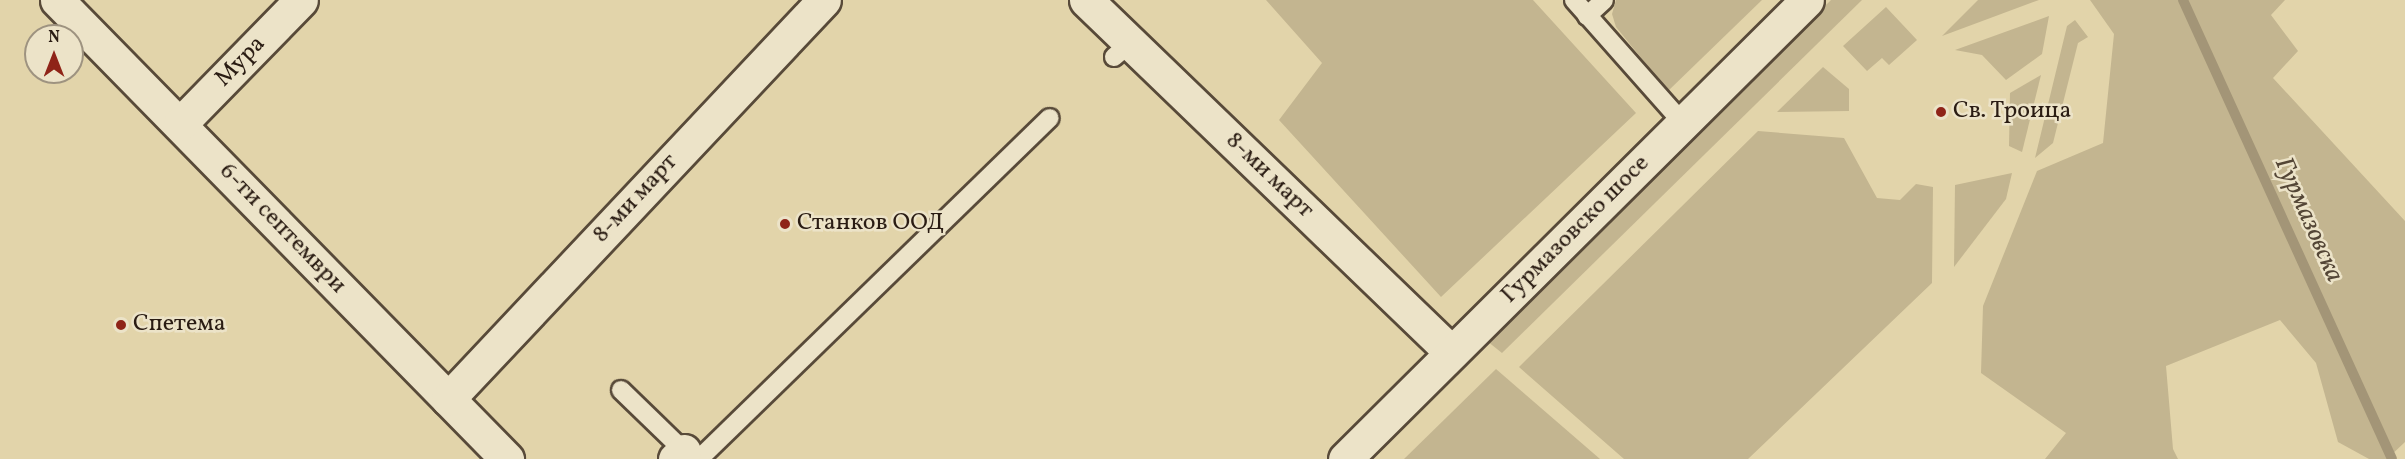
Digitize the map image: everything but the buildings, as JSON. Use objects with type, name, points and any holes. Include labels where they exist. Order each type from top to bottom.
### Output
[{"type":"street","name":"6-ти септември","points":[[57,0],[507,459]]},
{"type":"street","name":"Мура","points":[[180,124],[301,0]]},
{"type":"street","name":"8-ми март","points":[[448,399],[824,0]]},
{"type":"street","name":"8-ми март","points":[[1086,0],[1122,50],[1452,353]]},
{"type":"street","name":"Гурмазовско шосе","points":[[1345,459],[1807,0]]},
{"type":"lane","points":[[1574,0],[1683,123]]},
{"type":"lane","points":[[1587,16],[1604,0]]},
{"type":"lane","points":[[621,390],[688,457],[1050,118]]},
{"type":"shaded area","points":[[1266,0],[1533,0],[1636,113],[1441,297],[1279,120],[1322,63]]},
{"type":"shaded area","points":[[1616,0],[1762,0],[1668,91],[1616,27],[1612,14]]},
{"type":"shaded area","points":[[1831,0],[1862,0],[1502,353],[1487,341]]},
{"type":"shaded area","points":[[1978,0],[2039,0],[1942,36]]},
{"type":"shaded area","points":[[2090,0],[2285,0],[2271,15],[2298,51],[2273,78],[2405,221],[2405,442],[2387,459],[2369,459],[2338,442],[2316,363],[2280,320],[2166,366],[2173,449],[2178,459],[2045,459],[2066,433],[1981,373],[1983,306],[2037,171],[2103,143],[2114,34]]},
{"type":"shaded area","points":[[1886,7],[1917,40],[1889,65],[1882,58],[1867,71],[1843,46]]},
{"type":"shaded area","points":[[2049,16],[2042,54],[2006,80],[1982,55],[1955,50]]},
{"type":"shaded area","points":[[2075,20],[2088,37],[2078,43],[2053,143],[2035,158],[2067,26]]},
{"type":"shaded area","points":[[1823,67],[1849,89],[1849,111],[1777,112]]},
{"type":"shaded area","points":[[2041,75],[2022,152],[2009,146],[2010,93]]},
{"type":"shaded area","points":[[1758,131],[1844,138],[1877,198],[1900,200],[1916,184],[1933,187],[1932,283],[1748,459],[1624,459],[1519,367]]},
{"type":"shaded area","points":[[2012,173],[2006,199],[1954,267],[1955,185]]},
{"type":"shaded area","points":[[1496,369],[1600,459],[1404,459]]},
{"type":"waterway","name":"Гурмазовска","points":[[2183,0],[2392,459]]},
{"type":"place","name":"Св. Троица","points":[[1941,112]]},
{"type":"place","name":"Станков ООД","points":[[785,224]]},
{"type":"place","name":"Спетема","points":[[121,325]]}]
